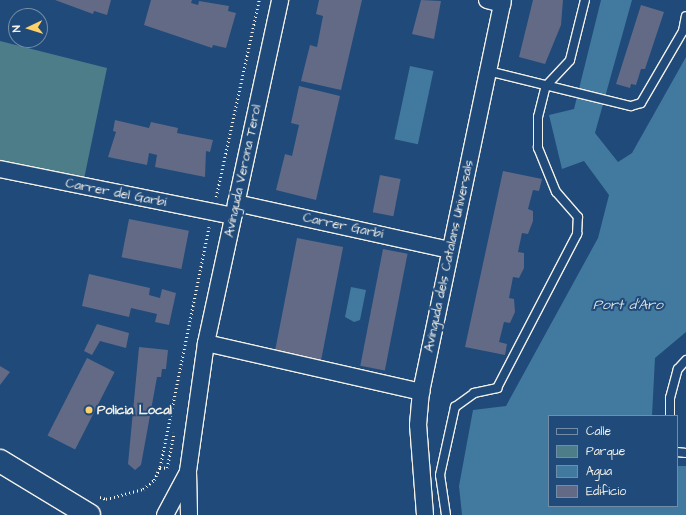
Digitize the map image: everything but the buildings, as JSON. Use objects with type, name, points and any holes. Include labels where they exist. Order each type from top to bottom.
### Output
[{"type":"main road","points":[[0,461],[90,510]]},
{"type":"street","name":"Avinguda Verona Terol","points":[[189,515],[188,471],[206,342],[280,0]]},
{"type":"street","points":[[487,0],[503,2]]},
{"type":"street","name":"Avinguda dels Catalans Universals","points":[[425,515],[418,424],[421,392],[503,2]]},
{"type":"street","name":"Carrer del Garbí","points":[[0,169],[212,212],[234,210]]},
{"type":"street","name":"Carrer Garbí","points":[[234,210],[450,250]]},
{"type":"street","points":[[206,342],[421,392]]},
{"type":"street","name":"Avinguda Verona Terol","points":[[165,515],[188,471]]},
{"type":"lane","points":[[446,515],[440,474],[455,406],[474,393],[497,388],[578,234],[578,217],[556,192],[538,148],[538,117],[546,86],[570,60],[585,0]]},
{"type":"lane","points":[[488,71],[604,101],[631,106],[641,103],[683,31],[686,16]]},
{"type":"lane","points":[[670,415],[670,398],[678,370],[686,360]]},
{"type":"path","points":[[90,510],[106,499],[143,489],[154,480],[160,466],[212,212],[259,0]]},
{"type":"path","points":[[160,466],[188,471]]},
{"type":"green space","points":[[0,41],[8,43],[8,48],[28,48],[107,68],[84,179],[0,162]]},
{"type":"water","name":"Port d'Aro","points":[[601,0],[632,0],[595,133],[618,162],[632,153],[686,57],[686,332],[655,358],[652,415],[548,415],[548,507],[678,507],[678,466],[686,466],[686,515],[462,515],[459,486],[473,410],[506,406],[598,238],[609,195],[584,161],[562,169],[549,115],[574,109]]},
{"type":"water","points":[[410,66],[433,71],[418,144],[394,139]]},
{"type":"water","points":[[351,287],[366,290],[360,320],[354,322],[345,317]]},
{"type":"place","name":"Policia Local","points":[[89,410]]}]
